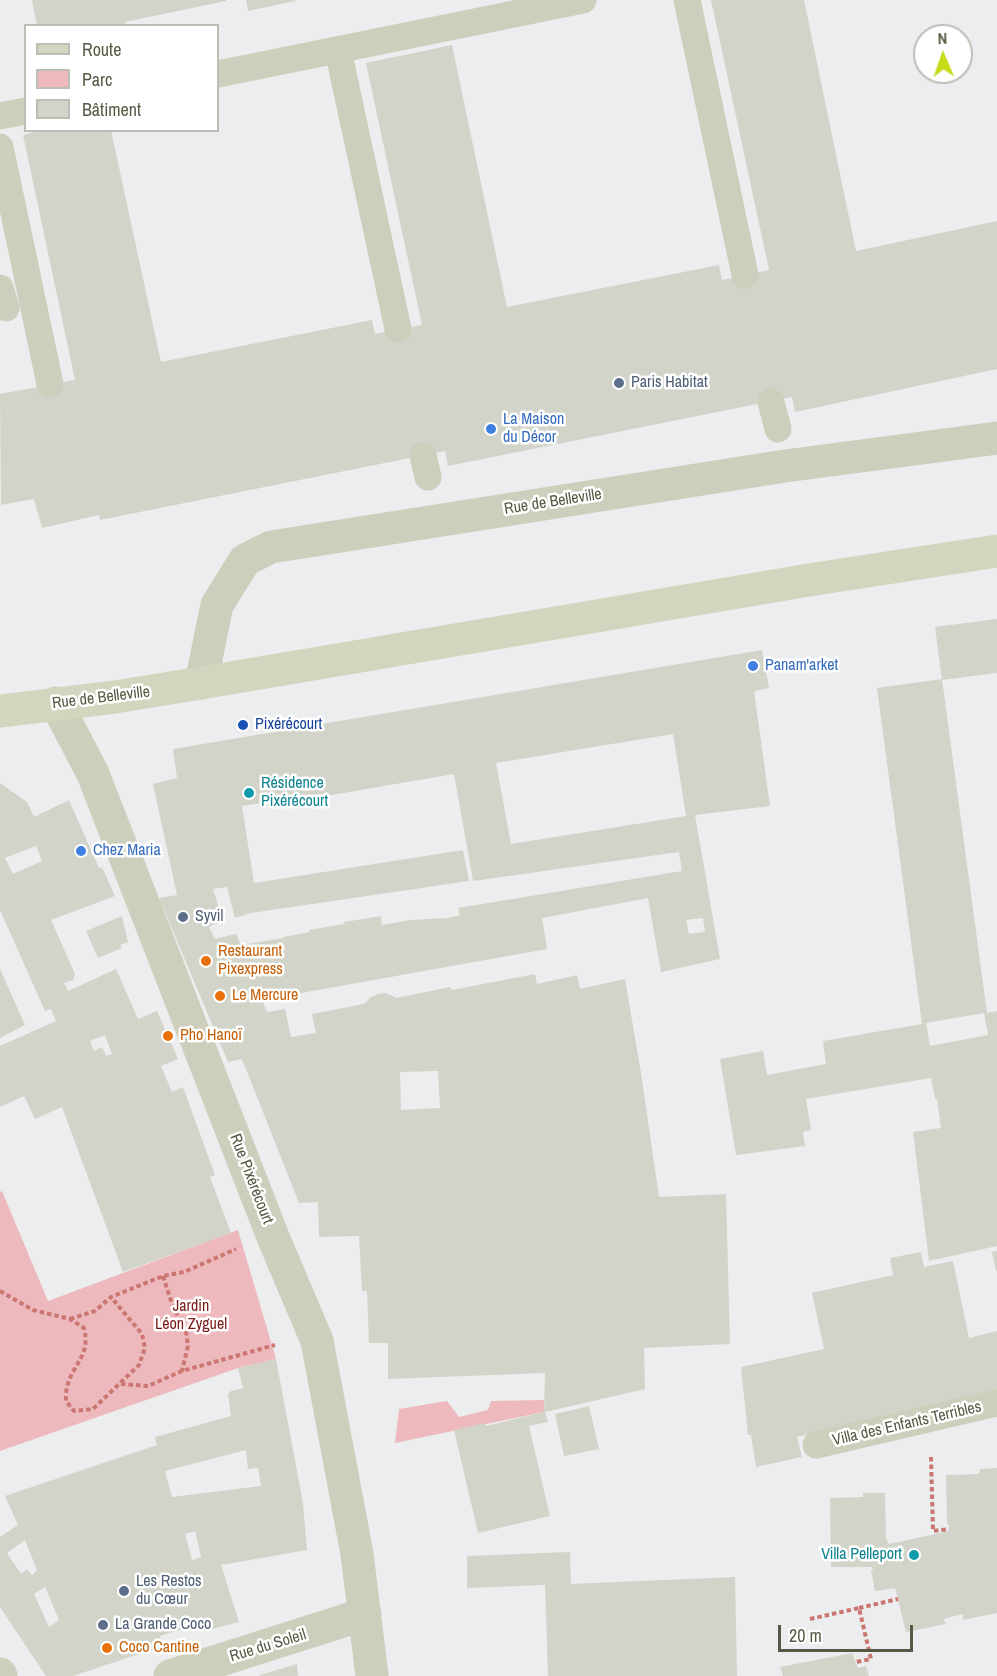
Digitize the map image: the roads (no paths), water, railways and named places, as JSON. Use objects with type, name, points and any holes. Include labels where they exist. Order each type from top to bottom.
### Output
[{"type":"main road","name":"Rue de Belleville","points":[[0,711],[115,697],[809,580],[997,551]]},
{"type":"street","name":"Rue de Belleville","points":[[201,683],[217,605],[244,560],[271,547],[785,466],[997,438]]},
{"type":"street","name":"Rue Pixérécourt","points":[[56,704],[93,774],[273,1237],[317,1341],[357,1554],[372,1676]]},
{"type":"street","name":"Rue du Soleil","points":[[170,1676],[365,1614]]},
{"type":"lane","points":[[219,74],[583,0]]},
{"type":"lane","points":[[687,0],[745,275]]},
{"type":"lane","points":[[338,50],[398,329]]},
{"type":"lane","points":[[0,116],[24,111]]},
{"type":"lane","points":[[0,147],[50,384]]},
{"type":"lane","points":[[771,402],[778,429]]},
{"type":"lane","name":"Villa des Enfants Terribles","points":[[816,1445],[997,1403]]},
{"type":"place","name":"Paris Habitat","points":[[619,383]]},
{"type":"place","name":"La Maison du Décor","points":[[491,429]]},
{"type":"place","name":"Panam'arket","points":[[753,666]]},
{"type":"place","name":"Pixérécourt","points":[[243,725]]},
{"type":"place","name":"Résidence Pixérécourt","points":[[249,793]]},
{"type":"place","name":"Chez Maria","points":[[81,851]]},
{"type":"place","name":"Syvil","points":[[183,917]]},
{"type":"place","name":"Restaurant Pixexpress","points":[[206,961]]},
{"type":"place","name":"Le Mercure","points":[[220,996]]},
{"type":"place","name":"Pho Hanoï","points":[[168,1036]]},
{"type":"place","name":"Villa Pelleport","points":[[914,1555]]},
{"type":"place","name":"Les Restos du Cœur","points":[[124,1591]]},
{"type":"place","name":"La Grande Coco","points":[[103,1625]]},
{"type":"place","name":"Coco Cantine","points":[[107,1648]]},
{"type":"park label","name":"Jardin Léon Zyguel","points":[[191,1316]]}]
